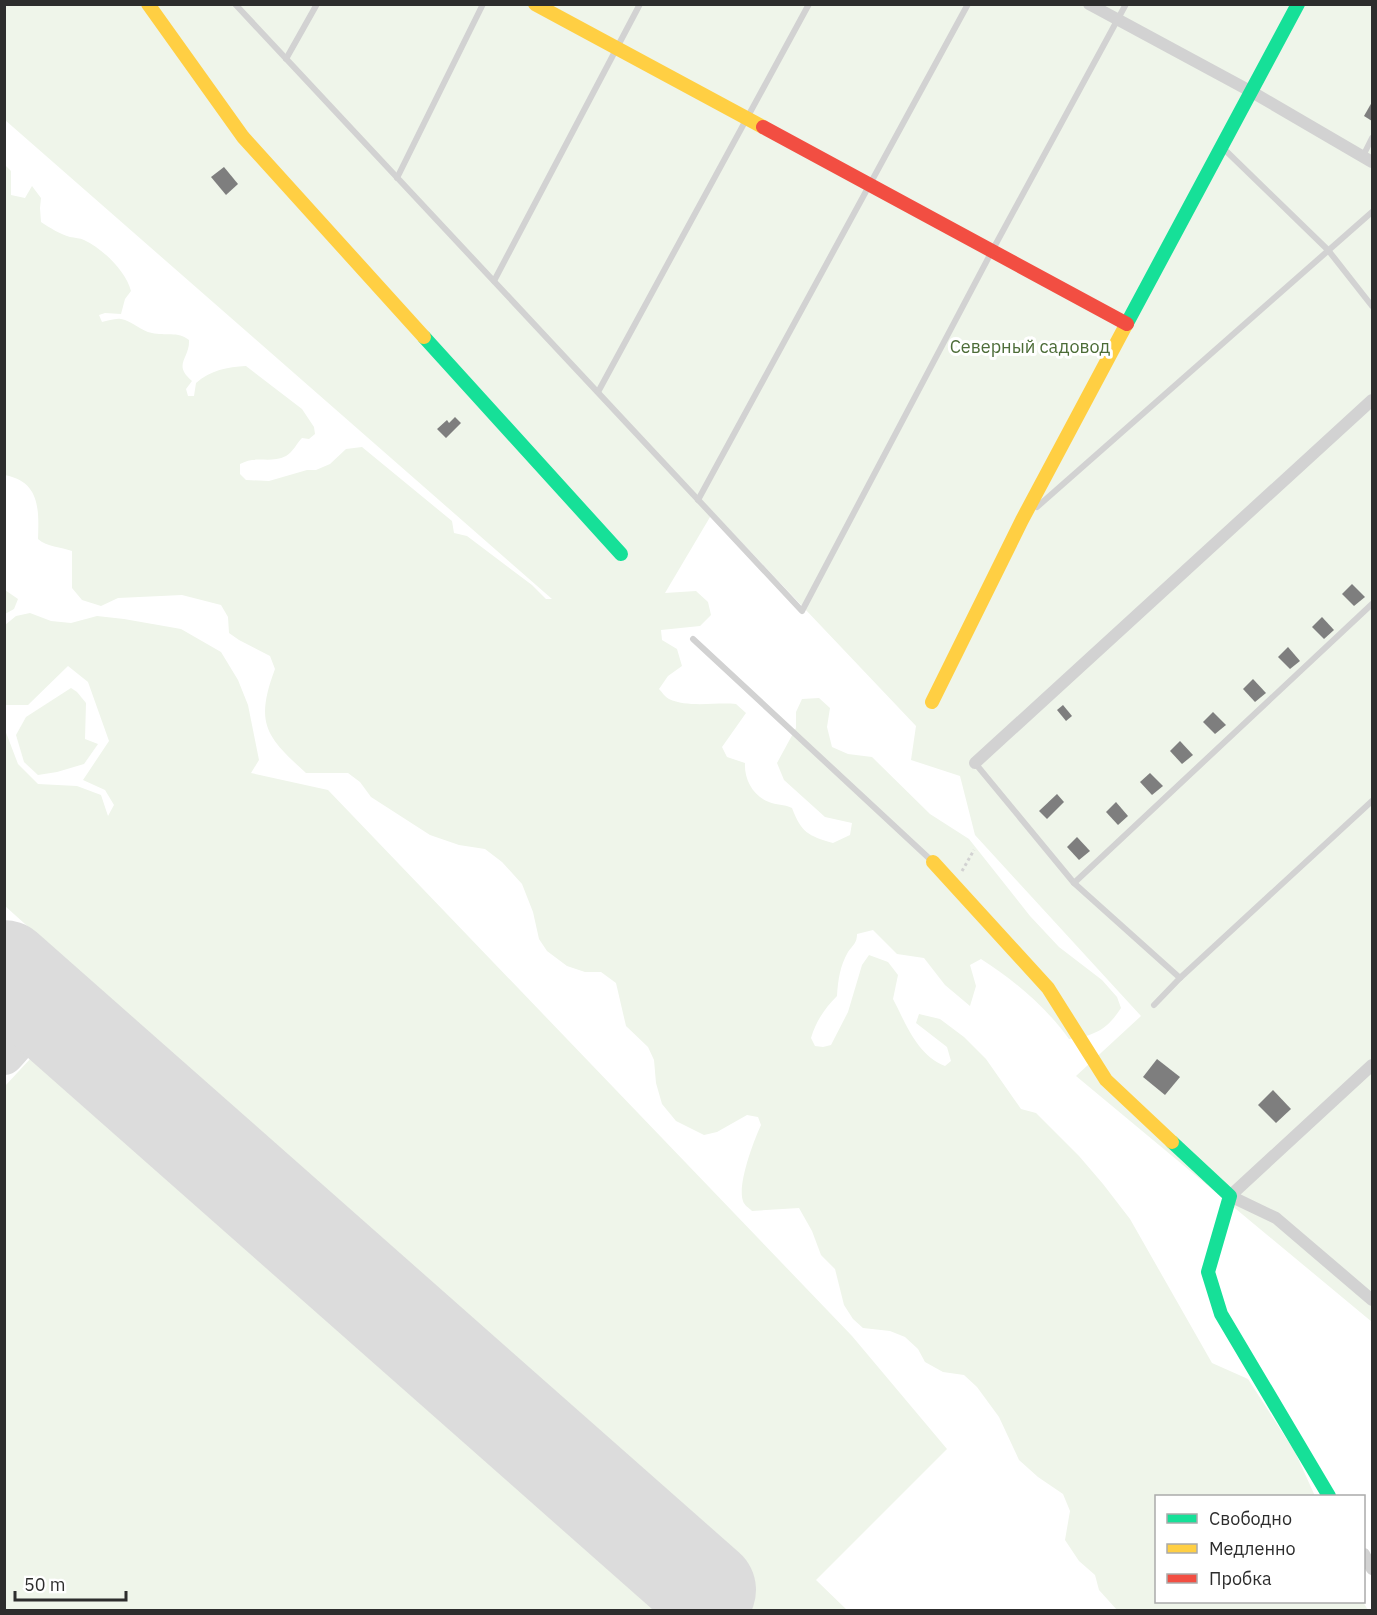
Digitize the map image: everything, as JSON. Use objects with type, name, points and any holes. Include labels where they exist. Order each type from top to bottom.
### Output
[{"type":"street","points":[[148,4],[243,137],[621,554]]},
{"type":"street","points":[[535,4],[1127,324]]},
{"type":"street","points":[[1089,4],[1252,92],[1368,159]]},
{"type":"street","points":[[932,702],[1022,520],[1298,4]]},
{"type":"street","points":[[975,763],[1372,400]]},
{"type":"street","points":[[933,862],[1047,988],[1106,1080],[1230,1196],[1276,1218],[1372,1300]]},
{"type":"street","points":[[1328,1495],[1221,1314],[1208,1272],[1230,1196],[1372,1065]]},
{"type":"lane","points":[[235,4],[802,612],[992,251],[1126,4]]},
{"type":"lane","points":[[285,59],[317,4]]},
{"type":"lane","points":[[397,178],[483,4]]},
{"type":"lane","points":[[494,281],[640,4]]},
{"type":"lane","points":[[598,392],[809,4]]},
{"type":"lane","points":[[698,500],[968,4]]},
{"type":"lane","points":[[1368,159],[1372,138]]},
{"type":"lane","points":[[1222,147],[1328,250],[1372,306]]},
{"type":"lane","points":[[1022,520],[1372,212]]},
{"type":"lane","points":[[1074,883],[1372,604]]},
{"type":"lane","points":[[693,639],[933,862]]},
{"type":"lane","points":[[975,763],[1074,883],[1180,978]]},
{"type":"lane","points":[[1154,1005],[1180,978],[1372,801]]},
{"type":"path","points":[[953,885],[974,850]]},
{"type":"green space","name":"Северный садовод","points":[[5,5],[1372,5],[1372,1322],[1076,1076],[1141,1016],[975,835],[960,776],[911,760],[916,726],[713,512],[665,593],[696,591],[708,602],[711,615],[700,626],[661,630],[662,640],[677,649],[682,666],[668,676],[659,689],[668,698],[677,702],[736,704],[746,713],[722,747],[727,757],[745,763],[748,781],[758,796],[769,802],[792,808],[806,832],[833,843],[850,835],[852,823],[825,817],[784,780],[777,763],[796,728],[796,712],[802,699],[819,698],[830,708],[827,727],[832,747],[848,754],[872,757],[930,814],[969,839],[1030,916],[1059,947],[1102,980],[1117,997],[1121,1008],[1105,1027],[1093,1034],[1069,1039],[1029,995],[981,959],[970,965],[976,986],[970,1006],[945,985],[924,958],[897,954],[873,930],[857,934],[841,968],[837,996],[821,1015],[811,1038],[815,1046],[831,1045],[848,1012],[862,965],[869,955],[888,962],[898,975],[893,999],[920,1047],[935,1061],[945,1066],[951,1061],[947,1047],[916,1023],[919,1014],[940,1019],[964,1037],[986,1059],[1021,1109],[1036,1113],[1079,1156],[1130,1219],[1212,1363],[1248,1379],[1295,1452],[1315,1495],[1155,1495],[1155,1603],[1364,1603],[1368,1610],[1117,1610],[1099,1590],[1095,1575],[1079,1561],[1065,1540],[1070,1511],[1063,1494],[1038,1477],[1019,1460],[999,1417],[977,1387],[964,1375],[943,1372],[925,1362],[918,1349],[905,1337],[890,1331],[863,1328],[853,1319],[844,1305],[835,1269],[821,1255],[812,1231],[799,1208],[752,1211],[744,1204],[742,1184],[761,1125],[758,1117],[747,1115],[717,1132],[704,1135],[676,1121],[662,1104],[656,1083],[654,1060],[648,1047],[626,1026],[616,983],[601,972],[585,972],[567,966],[547,951],[539,939],[533,912],[522,884],[502,862],[485,849],[459,845],[430,835],[371,797],[360,782],[348,773],[306,773],[281,749],[268,727],[265,716],[266,703],[275,669],[270,656],[229,633],[228,617],[221,605],[182,595],[118,598],[101,606],[82,600],[72,588],[72,551],[38,539],[37,507],[31,490],[17,479],[5,475],[4,164],[11,171],[11,195],[25,198],[32,186],[41,198],[41,222],[51,229],[91,244],[113,261],[124,276],[131,291],[125,299],[121,314],[99,315],[102,322],[121,319],[148,332],[176,335],[189,340],[189,347],[183,361],[183,370],[192,381],[186,389],[188,396],[194,396],[196,383],[207,375],[226,368],[246,366],[302,409],[314,427],[315,434],[309,439],[302,438],[286,456],[246,461],[240,464],[240,474],[246,480],[269,481],[307,470],[316,470],[330,464],[346,449],[362,447],[452,521],[454,533],[467,536],[532,585],[546,599],[552,599],[5,120]]},
{"type":"green space","points":[[5,590],[18,599],[14,609],[5,614]]},
{"type":"green space","points":[[30,613],[51,621],[71,623],[97,616],[181,629],[221,652],[238,680],[248,705],[259,760],[251,773],[328,790],[852,1336],[947,1449],[816,1580],[847,1610],[697,1610],[737,1564],[5,906],[5,730],[18,764],[38,784],[77,786],[101,795],[108,816],[114,805],[105,790],[83,780],[109,741],[88,682],[68,666],[28,705],[5,705],[5,625],[16,616]]},
{"type":"green space","points":[[71,688],[86,703],[85,739],[98,744],[84,764],[38,775],[24,762],[16,735],[26,717]]},
{"type":"green space","points":[[31,1058],[671,1610],[5,1610],[5,1086]]},
{"type":"building","points":[[1372,102],[1372,121],[1364,116]]},
{"type":"building","points":[[224,167],[238,184],[226,195],[211,177]]},
{"type":"building","points":[[455,417],[461,423],[446,438],[437,429],[447,420],[449,423]]},
{"type":"building","points":[[1352,584],[1365,597],[1354,606],[1342,594]]},
{"type":"building","points":[[1322,617],[1334,630],[1324,639],[1312,627]]},
{"type":"building","points":[[1288,647],[1300,661],[1290,669],[1278,657]]},
{"type":"building","points":[[1253,679],[1266,693],[1255,702],[1243,689]]},
{"type":"building","points":[[1063,705],[1072,716],[1066,721],[1057,710]]},
{"type":"building","points":[[1213,712],[1226,725],[1215,734],[1203,722]]},
{"type":"building","points":[[1180,741],[1193,755],[1182,764],[1170,751]]},
{"type":"building","points":[[1150,773],[1163,786],[1152,795],[1140,782]]},
{"type":"building","points":[[1057,794],[1064,802],[1047,819],[1039,811]]},
{"type":"building","points":[[1116,802],[1128,816],[1118,825],[1106,812]]},
{"type":"building","points":[[1077,837],[1090,851],[1079,860],[1067,847]]},
{"type":"building","points":[[1157,1059],[1180,1077],[1165,1095],[1143,1077]]},
{"type":"building","points":[[1273,1090],[1291,1109],[1276,1123],[1258,1105]]},
{"type":"taxiway","points":[[21,985],[32,1014],[29,1028]]},
{"type":"taxiway","points":[[4,1055],[26,1032],[40,1023],[59,1024],[71,1029]]},
{"type":"runway","points":[[4,970],[706,1590]]},
{"type":"traffic: fast","points":[[1126,325],[1298,4]]},
{"type":"traffic: fast","points":[[424,337],[621,554]]},
{"type":"traffic: fast","points":[[1172,1142],[1230,1196],[1208,1272],[1221,1314],[1328,1495]]},
{"type":"traffic: slow","points":[[148,4],[243,137],[424,337]]},
{"type":"traffic: slow","points":[[535,4],[763,127]]},
{"type":"traffic: slow","points":[[932,702],[1022,520],[1126,325]]},
{"type":"traffic: slow","points":[[933,862],[1048,988],[1106,1080],[1172,1142]]},
{"type":"traffic: jam","points":[[763,127],[1127,324]]}]
